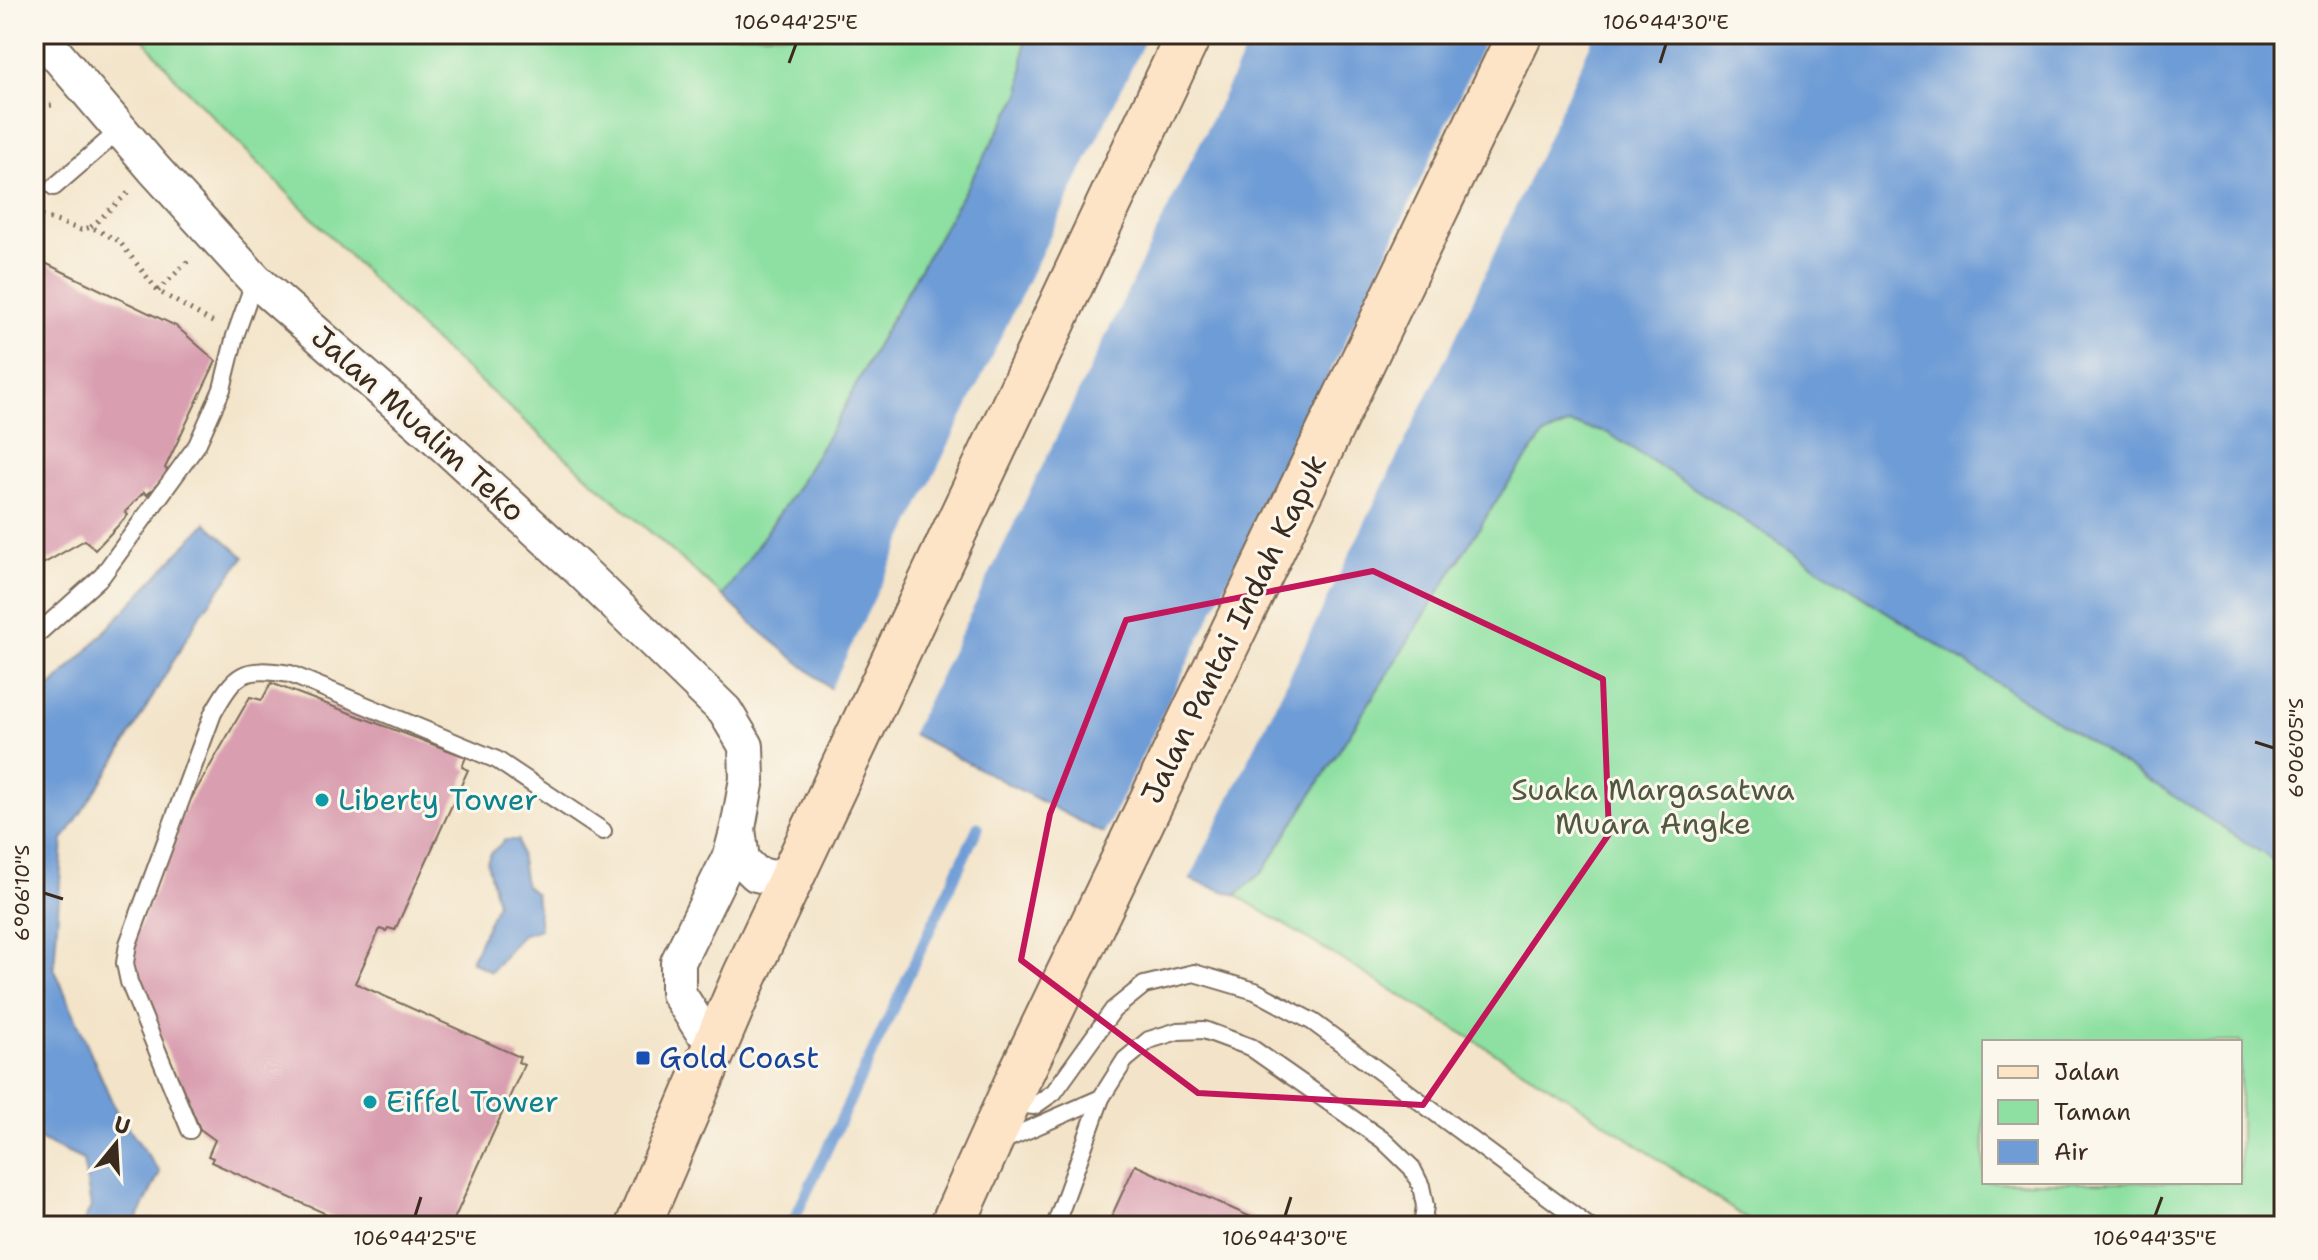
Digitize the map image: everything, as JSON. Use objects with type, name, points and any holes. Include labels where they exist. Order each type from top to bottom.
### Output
[{"type":"main road","points":[[642,1225],[745,976],[1189,34]]},
{"type":"main road","name":"Jalan Pantai Indah Kapuk","points":[[952,1226],[1015,1088],[1520,34]]},
{"type":"street","name":"Jalan Mualim Teko","points":[[39,34],[154,169],[255,280],[434,436],[578,568],[725,711],[746,746],[747,779],[738,828],[731,854],[678,962],[678,993],[701,1029],[717,1041]]},
{"type":"street","name":"Jalan Mualim Teko","points":[[738,828],[742,860],[756,874],[778,879],[800,860]]},
{"type":"lane","points":[[54,187],[120,130]]},
{"type":"lane","points":[[34,637],[102,576],[197,445],[222,389],[235,336],[255,280]]},
{"type":"lane","points":[[190,1130],[129,982],[125,963],[128,944],[207,728],[226,689],[242,674],[260,670],[290,674],[497,760],[603,831]]},
{"type":"lane","points":[[1015,1088],[1034,1106],[1054,1092],[1113,1010],[1144,985],[1194,973],[1255,991],[1313,1022],[1588,1226]]},
{"type":"lane","points":[[1055,1226],[1101,1098],[1125,1060],[1149,1040],[1178,1031],[1204,1030],[1250,1047],[1383,1140],[1412,1168],[1421,1186],[1425,1206],[1422,1226]]},
{"type":"lane","points":[[988,1147],[1101,1098]]},
{"type":"path","points":[[34,213],[81,230],[91,227],[154,169]]},
{"type":"path","points":[[91,227],[119,241],[158,291],[235,336]]},
{"type":"path","points":[[158,291],[213,236]]},
{"type":"highlighted area","points":[[1373,571],[1603,679],[1609,834],[1423,1105],[1198,1093],[1021,960],[1050,814],[1126,620]]},
{"type":"green space","points":[[139,34],[1025,34],[1026,37],[1021,92],[879,341],[841,414],[794,492],[723,596],[426,334],[178,81]]},
{"type":"green space","name":"Suaka Margasatwa Muara Angke","points":[[1569,424],[1608,433],[2284,867],[2284,1226],[1757,1226],[1567,1097],[1236,895],[1264,870],[1500,495],[1543,436]]},
{"type":"water","points":[[1025,34],[2284,34],[2284,867],[1608,433],[1569,424],[1543,436],[1500,495],[1264,870],[1236,895],[1194,881],[840,696],[759,630],[723,596],[794,492],[841,414],[879,341],[1021,92]]},
{"type":"water","points":[[206,523],[244,557],[200,615],[116,760],[63,840],[54,968],[116,1111],[160,1172],[134,1226],[82,1226],[91,1207],[83,1160],[34,1137],[34,703]]},
{"type":"water","points":[[505,840],[518,840],[525,885],[536,894],[540,929],[521,935],[491,972],[471,961],[497,903],[487,862],[491,853]]},
{"type":"pier","points":[[1148,34],[1253,34],[910,737],[838,700],[829,692]]},
{"type":"pier","points":[[1488,34],[1595,34],[1453,343],[1188,883],[1102,838],[1363,305]]},
{"type":"building","points":[[45,263],[176,326],[216,361],[165,468],[169,472],[125,512],[128,515],[95,550],[85,540],[34,569],[34,267],[41,271]]},
{"type":"building","points":[[271,683],[466,757],[462,767],[468,770],[395,930],[380,929],[355,983],[520,1057],[518,1062],[524,1065],[451,1226],[353,1226],[211,1162],[213,1158],[208,1156],[215,1140],[200,1129],[127,957],[177,837],[173,830],[250,697],[262,700]]},
{"type":"building","points":[[1135,1165],[1271,1226],[1107,1226]]},
{"type":"waterway","points":[[791,1226],[978,827]]},
{"type":"place","name":"Liberty Tower","points":[[322,800]]},
{"type":"place","name":"Gold Coast","points":[[643,1058]]},
{"type":"place","name":"Eiffel Tower","points":[[370,1102]]}]
